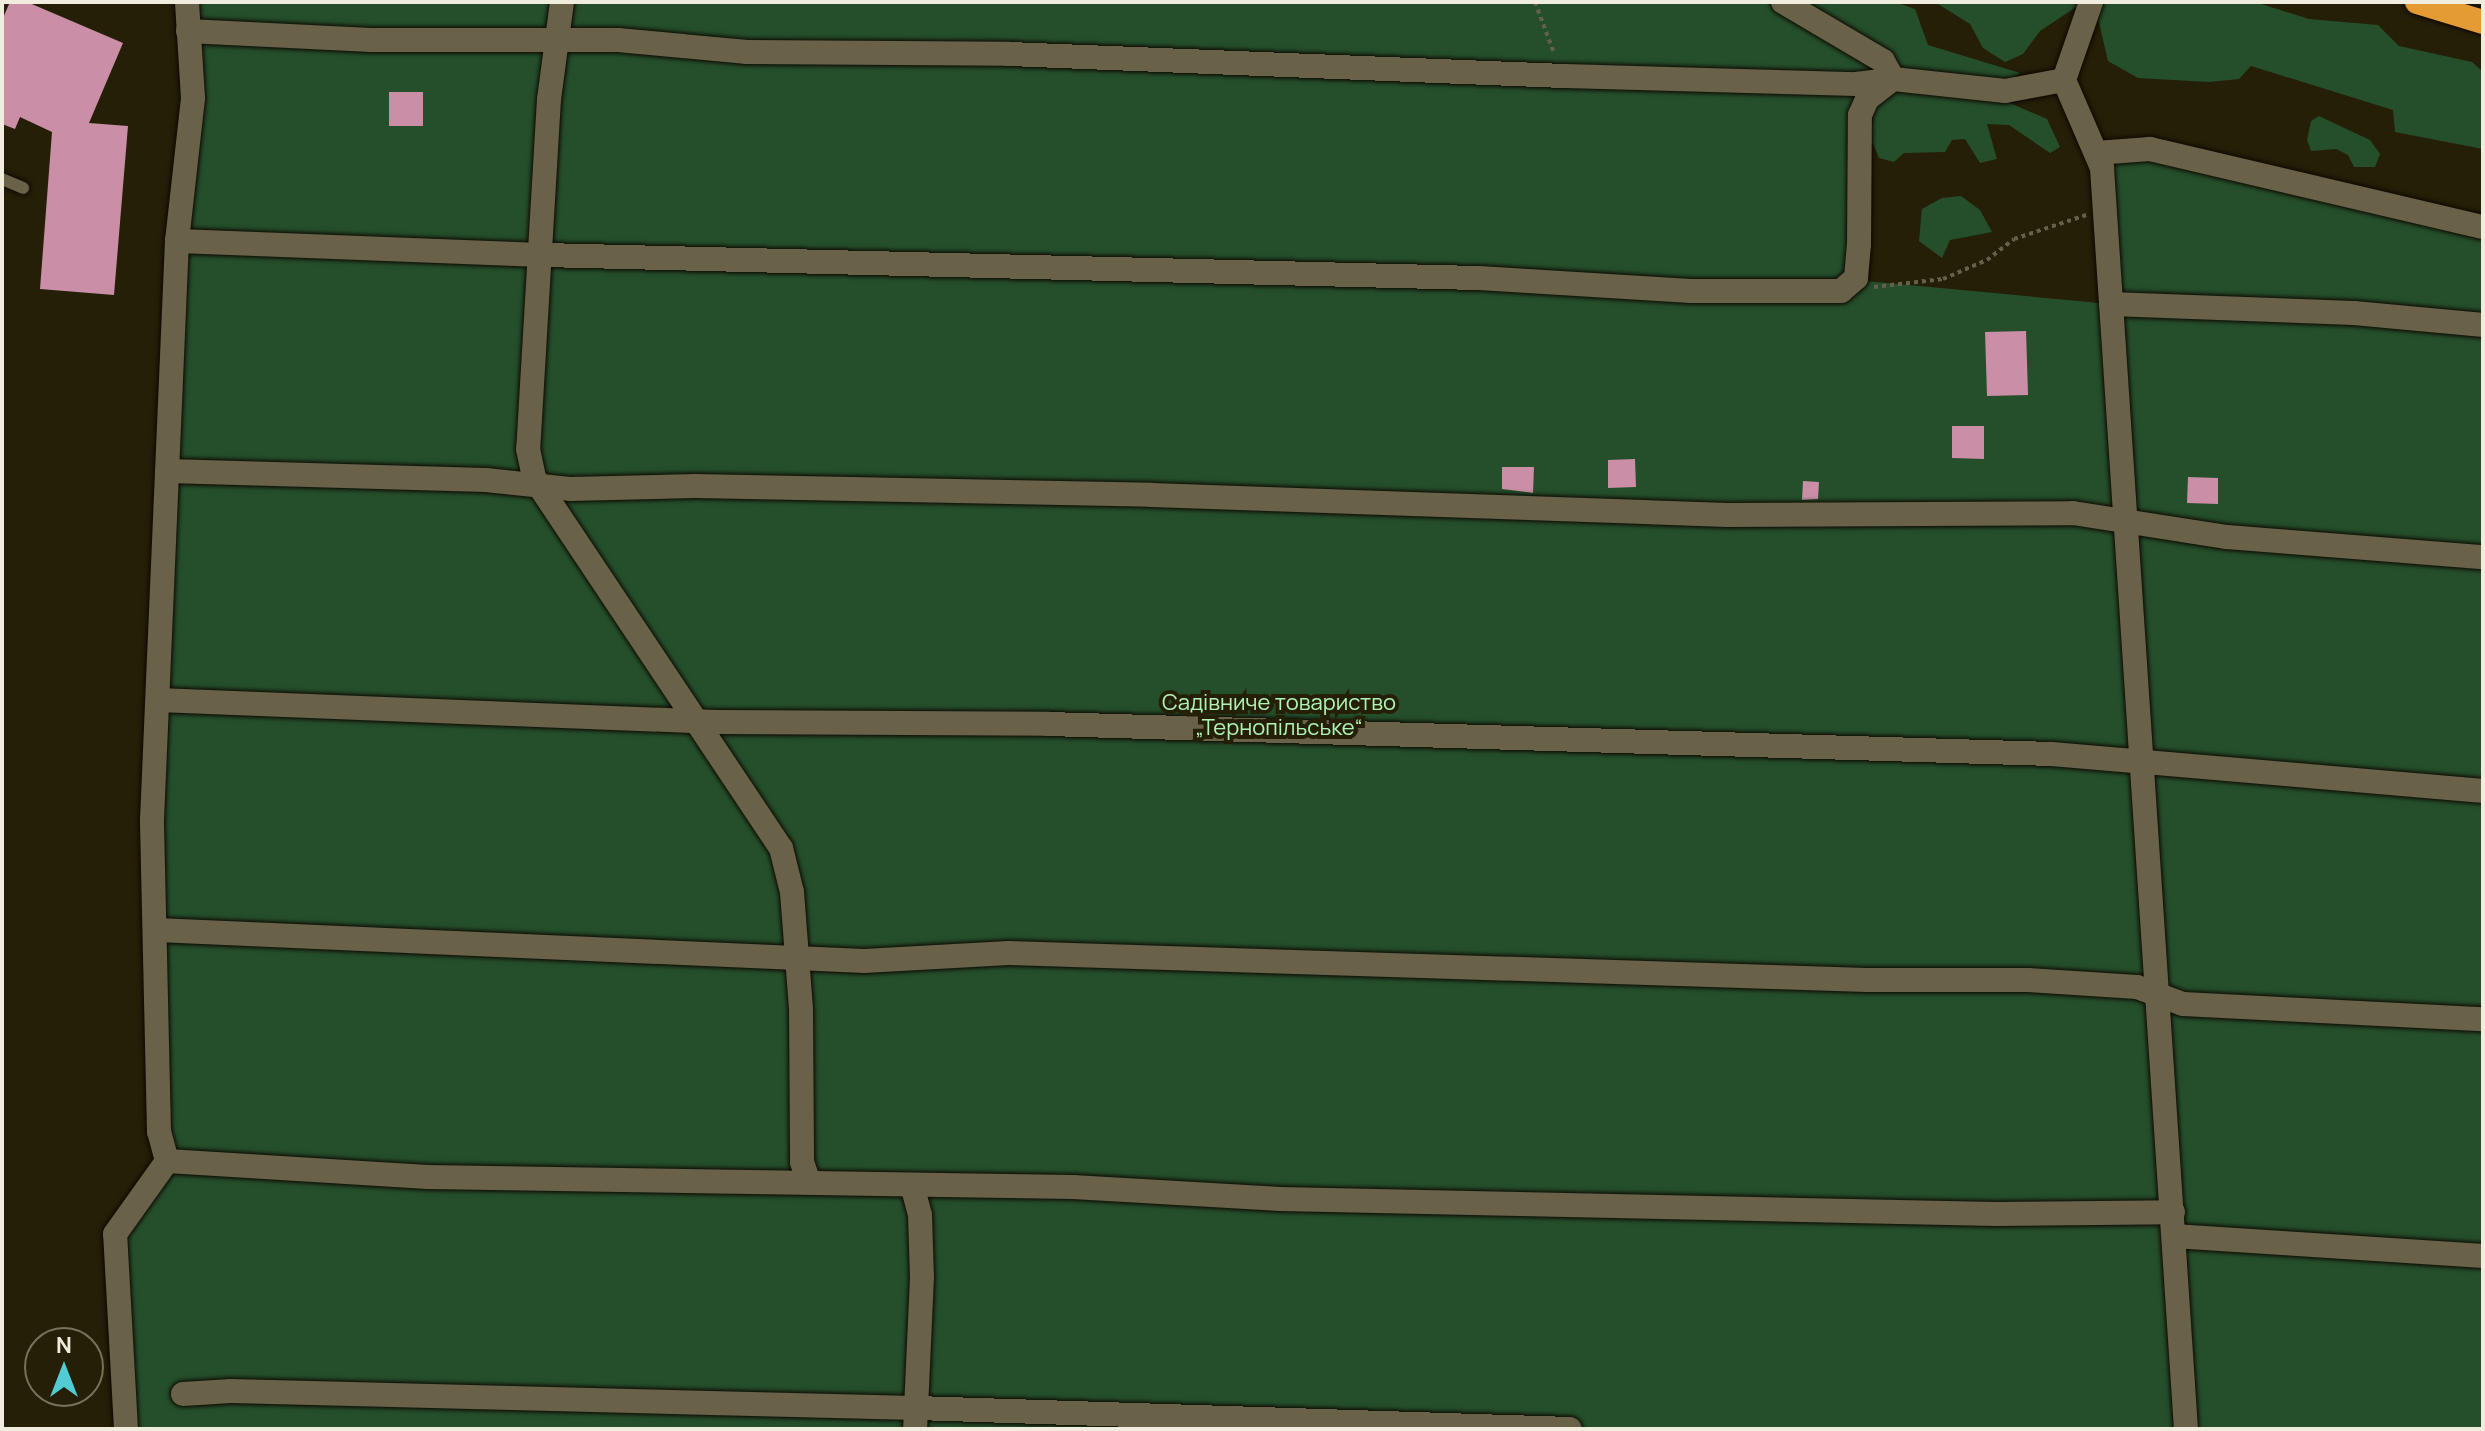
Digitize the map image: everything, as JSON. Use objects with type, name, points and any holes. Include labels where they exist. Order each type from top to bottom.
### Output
[{"type":"highway","points":[[2417,2],[2483,22]]},
{"type":"street","points":[[167,1161],[159,1132],[157,930],[152,820],[177,241],[193,98],[187,2]]},
{"type":"street","points":[[562,2],[549,99],[543,255],[528,449],[537,484],[781,848],[792,892],[802,1162],[809,1182]]},
{"type":"street","points":[[1783,2],[1883,61],[1893,79]]},
{"type":"street","points":[[2091,2],[2064,80],[2102,168],[2127,518],[2137,758],[2157,996],[2186,1429]]},
{"type":"street","points":[[188,31],[558,43],[618,40],[762,52],[1009,54],[1565,76],[1856,84],[1893,79],[2005,91],[2064,80]]},
{"type":"street","points":[[177,241],[543,255],[1479,278],[1691,291],[1841,291],[1856,278],[1860,115],[1867,99],[1893,79]]},
{"type":"street","points":[[2096,153],[2150,149],[2483,227]]},
{"type":"street","points":[[2111,304],[2354,313],[2483,325]]},
{"type":"street","points":[[167,471],[537,484],[570,489],[695,486],[1152,495],[1727,515],[2073,513],[2127,518],[2155,530],[2483,557]]},
{"type":"street","points":[[158,700],[696,721],[1200,728],[2137,758],[2483,791]]},
{"type":"street","points":[[157,930],[864,961],[1009,953],[1867,980],[2028,980],[2137,987],[2183,1004],[2483,1019]]},
{"type":"street","points":[[167,1161],[428,1177],[809,1182],[1281,1199],[1996,1214],[2173,1224],[2483,1256]]},
{"type":"street","points":[[126,1429],[115,1234],[167,1161]]},
{"type":"street","points":[[912,1185],[920,1215],[922,1277],[916,1418]]},
{"type":"street","points":[[183,1394],[231,1391],[916,1418],[1570,1429]]},
{"type":"lane","points":[[2,179],[23,188]]},
{"type":"path","points":[[1535,2],[1565,76]]},
{"type":"path","points":[[1884,288],[1943,279],[1987,260],[2014,239],[2105,209]]},
{"type":"green space","name":"Садівниче товариство „Тернопільське“","points":[[187,2],[1783,2],[1883,61],[1867,99],[1855,280],[2110,304],[2102,168],[2128,148],[2483,227],[2483,1429],[126,1429],[115,1234],[167,1161],[157,1054]]},
{"type":"green space","points":[[1800,2],[1895,2],[1915,9],[1928,45],[2020,73],[1999,87],[1914,76]]},
{"type":"green space","points":[[1935,2],[2255,2],[2309,19],[2378,25],[2399,46],[2472,62],[2483,72],[2483,149],[2395,132],[2393,110],[2251,66],[2239,79],[2209,82],[2138,78],[2108,61],[2098,18],[2082,3],[2040,31],[2023,54],[2005,62],[1983,48],[1970,24]]},
{"type":"green space","points":[[1896,92],[2003,100],[2047,119],[2060,147],[2050,153],[2009,125],[1987,124],[1997,159],[1980,163],[1965,139],[1952,140],[1945,152],[1904,153],[1894,162],[1879,158],[1871,139],[1874,109],[1882,95]]},
{"type":"green space","points":[[2319,116],[2370,140],[2380,154],[2375,167],[2354,167],[2348,155],[2336,149],[2311,151],[2307,140],[2311,121]]},
{"type":"green space","points":[[1961,196],[1980,210],[1992,232],[1950,240],[1942,258],[1919,241],[1922,209],[1942,198]]},
{"type":"building","points":[[10,2],[27,2],[123,43],[89,123],[128,126],[114,295],[40,289],[52,132],[20,117],[15,129],[2,124],[2,20]]},
{"type":"building","points":[[389,92],[423,92],[423,126],[389,126]]},
{"type":"building","points":[[2026,331],[2028,395],[1987,396],[1985,332]]},
{"type":"building","points":[[1952,426],[1984,426],[1984,459],[1952,458]]},
{"type":"building","points":[[1635,459],[1636,487],[1608,488],[1608,460]]},
{"type":"building","points":[[1502,467],[1534,467],[1533,493],[1502,489]]},
{"type":"building","points":[[2188,477],[2218,478],[2218,504],[2187,503]]},
{"type":"building","points":[[1803,481],[1819,482],[1818,499],[1802,500]]}]
